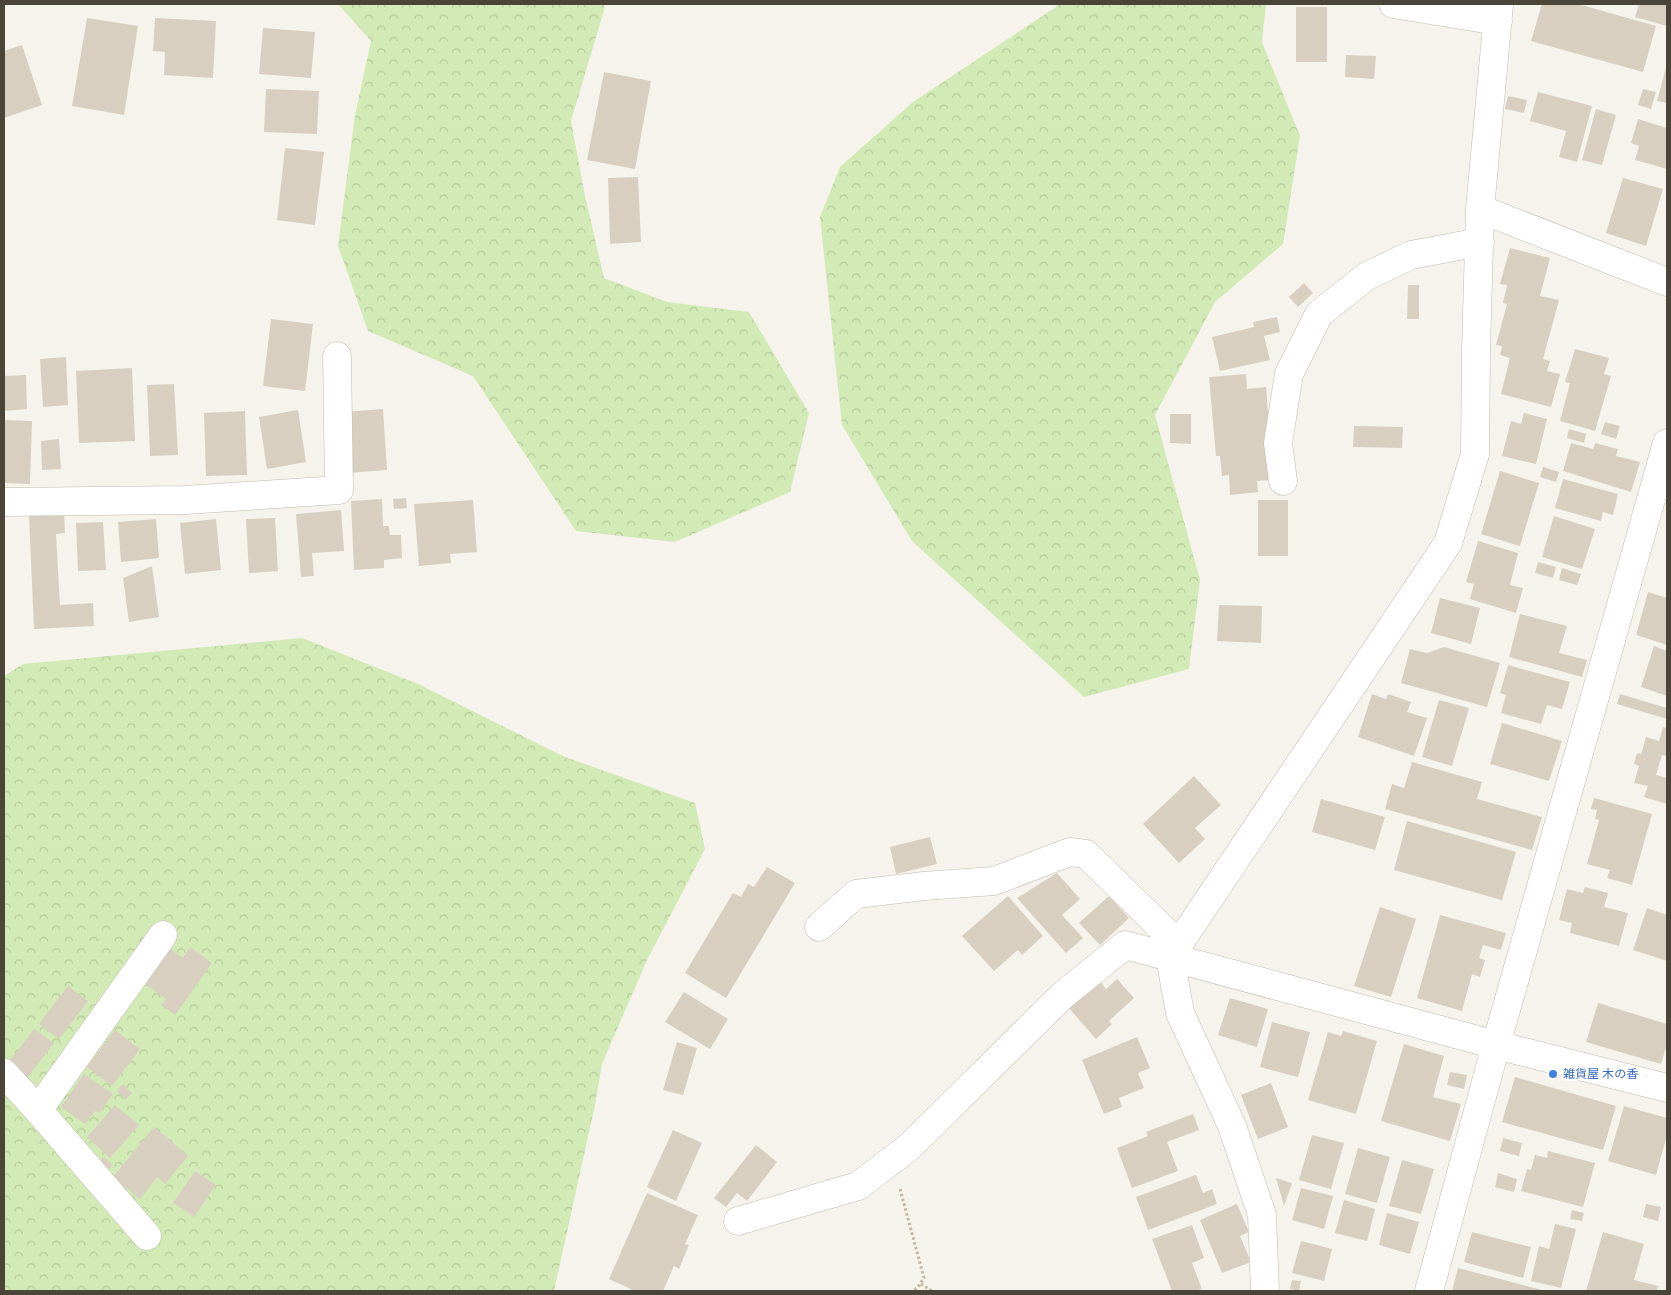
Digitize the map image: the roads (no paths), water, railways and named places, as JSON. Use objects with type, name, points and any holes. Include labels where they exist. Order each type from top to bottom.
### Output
[{"type":"street","points":[[1174,950],[1448,543],[1475,454],[1480,210],[1498,12],[1393,4]]},
{"type":"street","points":[[1480,210],[1667,282]]},
{"type":"street","points":[[1283,481],[1278,443],[1289,374],[1319,314],[1366,276],[1411,255],[1480,242]]},
{"type":"street","points":[[4,502],[185,500],[338,490],[337,356]]},
{"type":"street","points":[[1429,1291],[1496,1045],[1667,443]]},
{"type":"street","points":[[819,927],[856,894],[924,886],[994,881],[1070,852],[1086,854],[1174,950],[1180,1013],[1232,1126],[1262,1215],[1265,1291]]},
{"type":"street","points":[[38,1110],[163,935]]},
{"type":"street","points":[[738,1221],[858,1186],[893,1161],[1063,995],[1125,944],[1174,950],[1496,1045],[1667,1088]]},
{"type":"street","points":[[4,1073],[147,1236]]},
{"type":"place","name":"雑貨屋 木の香","points":[[1553,1074]]}]
